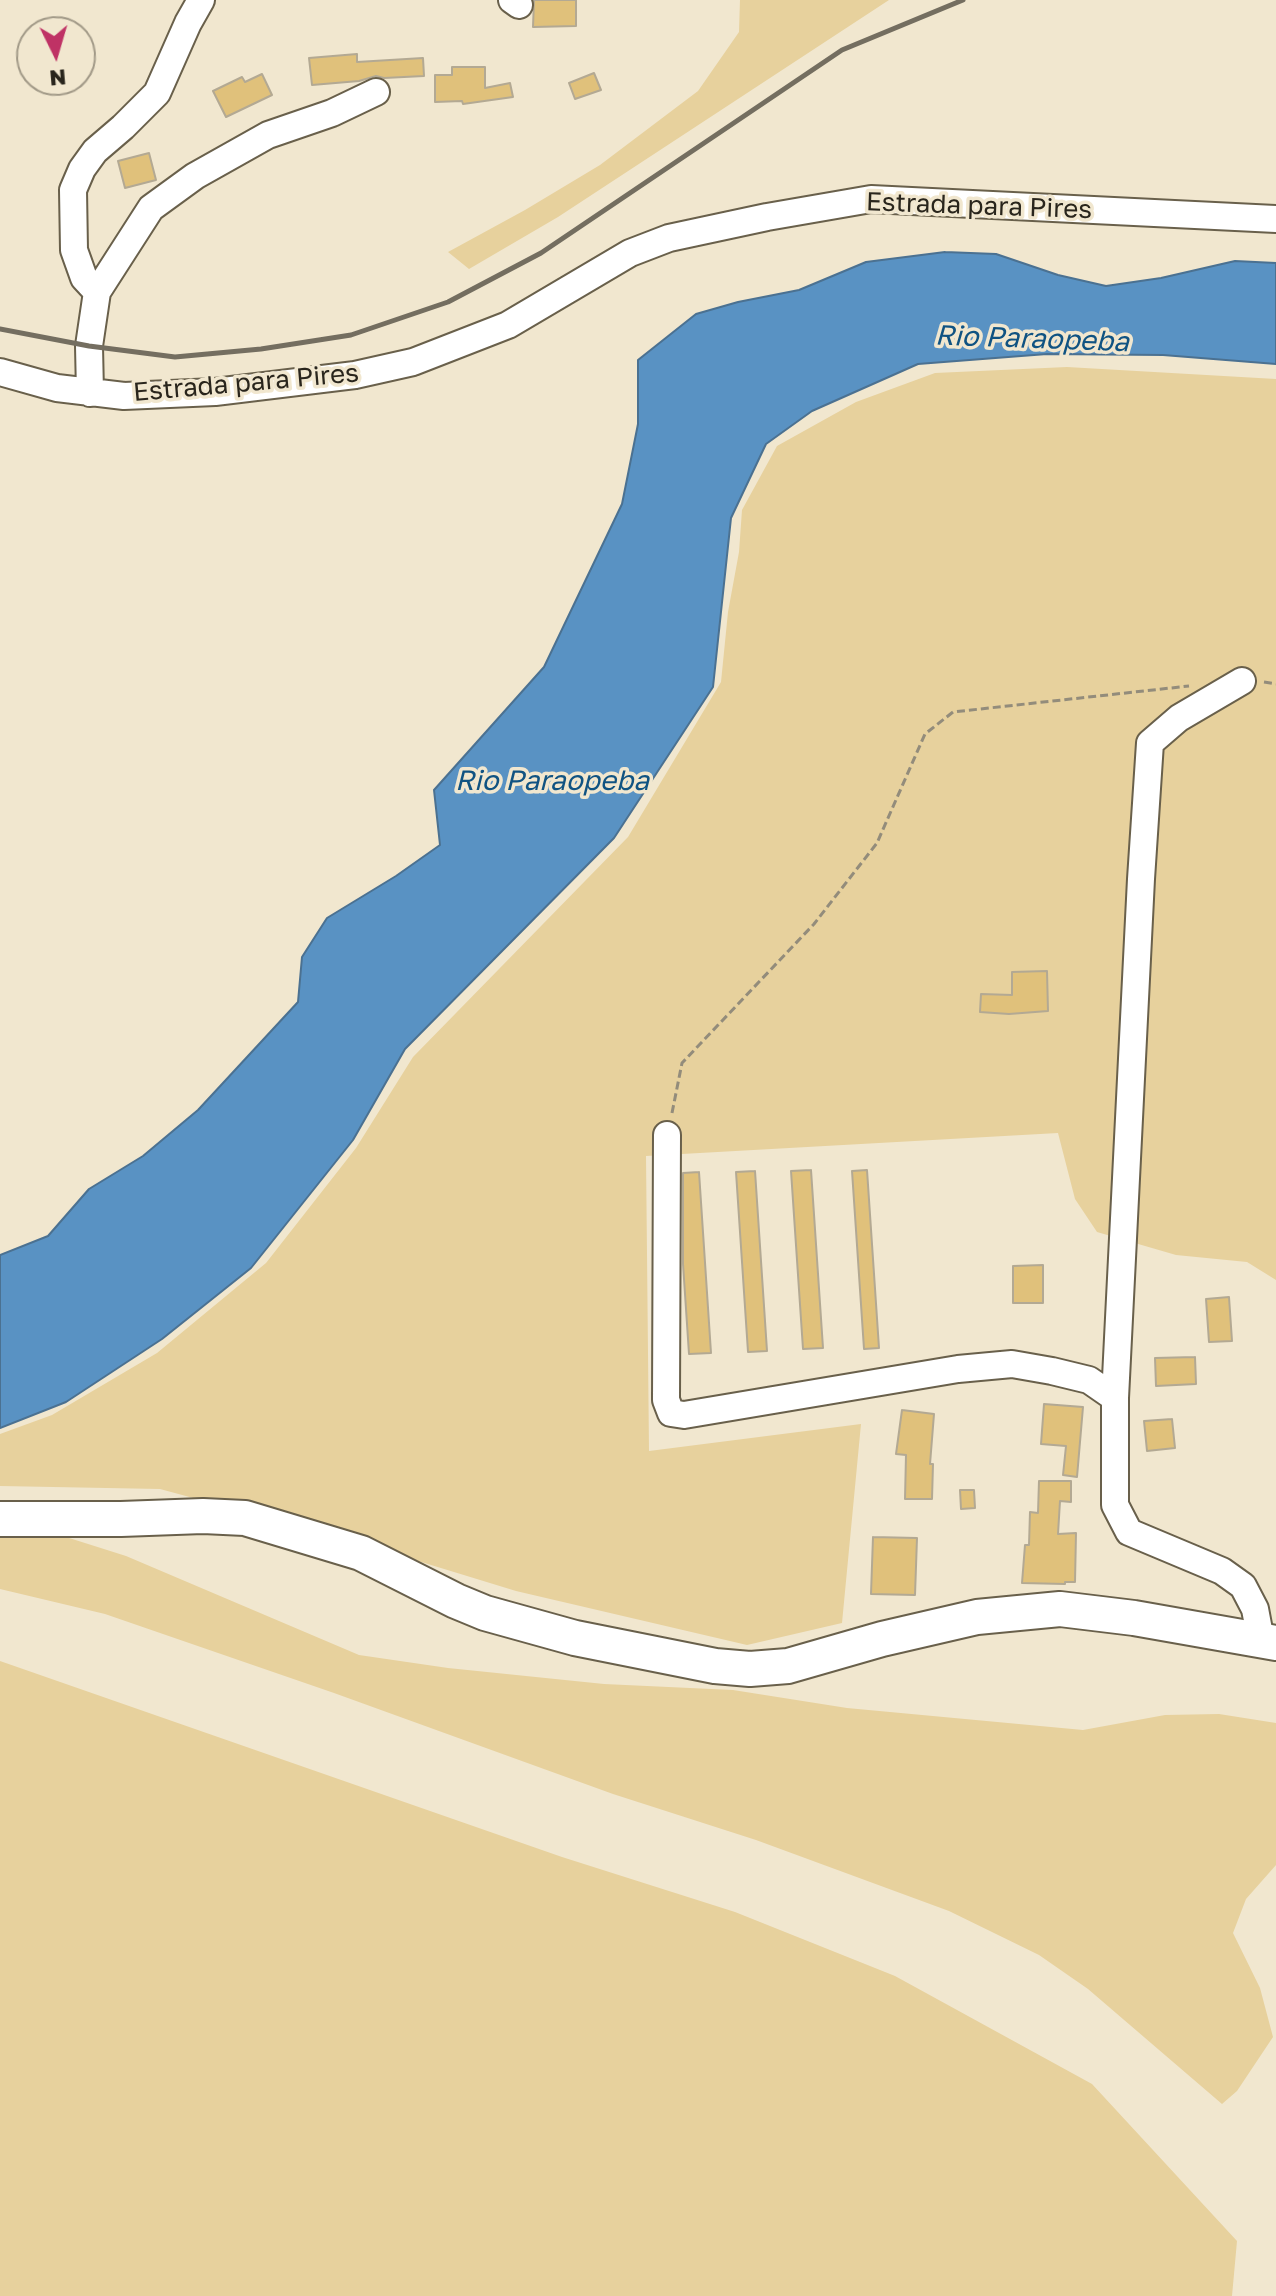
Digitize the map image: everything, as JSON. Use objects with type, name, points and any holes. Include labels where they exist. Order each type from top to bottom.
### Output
[{"type":"main road","points":[[0,1519],[245,1518],[361,1553],[485,1613],[575,1638],[715,1666],[750,1669],[788,1666],[882,1639],[977,1617],[1060,1609],[1134,1618],[1268,1642]]},
{"type":"street","points":[[97,292],[84,278],[74,250],[73,190],[82,169],[95,151],[157,93],[201,0]]},
{"type":"street","points":[[90,393],[89,346],[97,292],[151,208],[195,176],[268,135],[332,113],[376,92]]},
{"type":"street","name":"Estrada para Pires","points":[[0,372],[57,388],[124,396],[215,392],[355,375],[413,362],[508,325],[630,253],[669,238],[871,199],[1276,219]]},
{"type":"street","points":[[1242,681],[1179,718],[1150,743],[1115,1398],[1115,1505],[1129,1532],[1222,1571],[1243,1586],[1268,1642]]},
{"type":"street","points":[[667,1135],[666,1400],[671,1413],[684,1415],[958,1369],[1012,1364],[1089,1380],[1115,1398]]},
{"type":"path","points":[[1242,681],[1276,684]]},
{"type":"path","points":[[667,1135],[682,1063],[814,924],[877,843],[925,734],[953,712],[1197,686]]},
{"type":"shaded area","points":[[740,0],[889,0],[558,217],[469,269],[448,252],[600,165],[698,91],[739,32]]},
{"type":"shaded area","points":[[1067,367],[1276,379],[1276,1280],[1247,1262],[1176,1255],[1097,1232],[1075,1199],[1058,1133],[646,1156],[649,1451],[861,1424],[842,1623],[747,1645],[516,1591],[356,1542],[160,1489],[0,1486],[0,1434],[52,1415],[157,1353],[266,1263],[356,1148],[413,1057],[628,837],[721,682],[742,510],[777,446],[856,402],[935,373]]},
{"type":"shaded area","points":[[0,1537],[66,1537],[126,1556],[359,1655],[448,1668],[604,1684],[733,1690],[847,1708],[1083,1730],[1165,1715],[1219,1714],[1276,1723],[1276,1865],[1246,1899],[1233,1933],[1260,1988],[1273,2037],[1237,2091],[1222,2104],[1088,1989],[1039,1955],[949,1911],[756,1840],[613,1794],[105,1614],[0,1589]]},
{"type":"shaded area","points":[[0,1661],[562,1857],[735,1912],[895,1976],[1092,2084],[1237,2241],[1232,2296],[0,2296]]},
{"type":"water","name":"Rio Paraopeba","points":[[945,252],[996,254],[1058,275],[1106,286],[1161,278],[1235,261],[1276,263],[1276,364],[1163,355],[1047,354],[918,364],[812,411],[766,444],[731,518],[713,687],[614,838],[405,1049],[353,1140],[251,1268],[162,1339],[66,1402],[0,1428],[0,1255],[48,1236],[89,1189],[143,1156],[198,1110],[298,1002],[302,957],[327,918],[440,845],[434,790],[544,667],[622,504],[638,424],[638,360],[696,314],[799,290],[866,262]]},
{"type":"building","points":[[534,0],[576,0],[576,26],[533,27]]},
{"type":"building","points":[[357,54],[357,62],[423,58],[424,76],[376,76],[359,81],[312,85],[309,58]]},
{"type":"building","points":[[452,67],[485,67],[485,88],[510,83],[513,97],[463,104],[462,101],[435,102],[435,75],[452,75]]},
{"type":"building","points":[[594,73],[601,90],[575,99],[569,83]]},
{"type":"building","points":[[262,74],[272,95],[226,117],[213,91],[242,77],[245,82]]},
{"type":"building","points":[[149,153],[156,180],[125,188],[118,161]]},
{"type":"building","points":[[1047,971],[1048,1011],[1009,1014],[980,1012],[981,994],[1012,995],[1012,972]]},
{"type":"building","points":[[811,1170],[823,1348],[803,1349],[791,1171]]},
{"type":"building","points":[[867,1170],[879,1348],[864,1349],[852,1171]]},
{"type":"building","points":[[755,1171],[767,1351],[748,1352],[736,1172]]},
{"type":"building","points":[[699,1172],[711,1353],[689,1354],[683,1264],[683,1173]]},
{"type":"building","points":[[1043,1265],[1043,1303],[1013,1303],[1013,1266]]},
{"type":"building","points":[[1229,1297],[1232,1341],[1209,1342],[1206,1299]]},
{"type":"building","points":[[1195,1357],[1196,1384],[1156,1386],[1155,1358]]},
{"type":"building","points":[[1044,1404],[1083,1407],[1077,1477],[1063,1475],[1066,1446],[1041,1444]]},
{"type":"building","points":[[902,1410],[934,1414],[930,1464],[933,1464],[932,1499],[905,1499],[906,1455],[896,1454]]},
{"type":"building","points":[[1172,1419],[1175,1448],[1147,1451],[1144,1421]]},
{"type":"building","points":[[1039,1481],[1071,1481],[1071,1502],[1060,1501],[1058,1534],[1076,1533],[1075,1582],[1022,1583],[1025,1545],[1029,1545],[1030,1512],[1038,1513]]},
{"type":"building","points":[[960,1490],[974,1490],[975,1508],[961,1509]]},
{"type":"building","points":[[873,1537],[917,1538],[915,1595],[871,1594]]},
{"type":"railway","points":[[0,329],[89,346],[175,357],[261,349],[351,335],[448,302],[541,253],[842,50],[963,0]]}]
